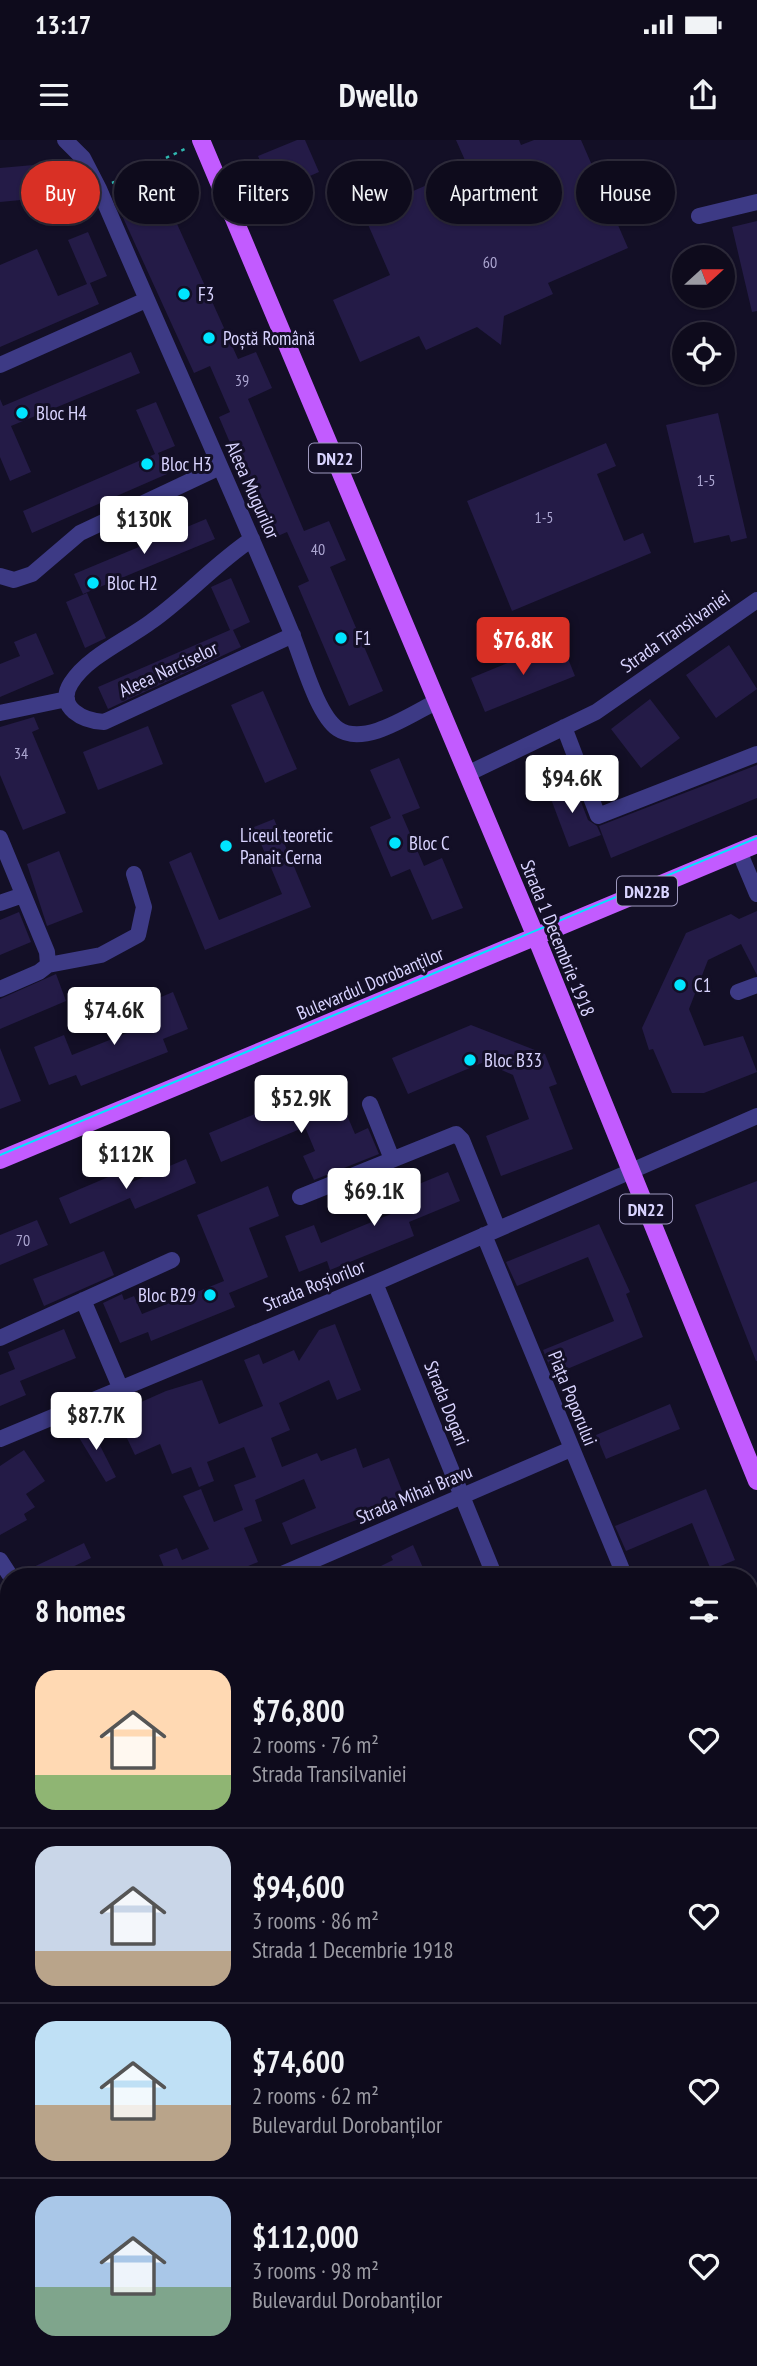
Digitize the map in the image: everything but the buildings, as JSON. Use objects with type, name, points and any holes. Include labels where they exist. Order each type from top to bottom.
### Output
[{"type":"main road","name":"Strada 1 Decembrie 1918","points":[[201,141],[536,937],[757,1481]]},
{"type":"main road","name":"Bulevardul Dorobanților","points":[[0,1160],[757,844]]},
{"type":"street","name":"Aleea Mugurilor","points":[[65,140],[77,150],[84,161]]},
{"type":"street","name":"Aleea Mugurilor","points":[[100,191],[253,539],[323,709],[340,730],[357,734],[370,733],[436,702]]},
{"type":"street","points":[[699,216],[757,202]]},
{"type":"street","points":[[0,365],[146,300]]},
{"type":"street","points":[[0,576],[14,580],[32,574],[79,533],[220,467]]},
{"type":"street","name":"Aleea Narciselor","points":[[253,539],[227,556],[153,620],[82,670],[69,685],[67,699],[74,714],[86,721],[104,722],[293,635]]},
{"type":"street","name":"Strada Transilvaniei","points":[[467,774],[596,712],[757,600]]},
{"type":"street","points":[[0,713],[67,699]]},
{"type":"street","points":[[564,727],[598,816],[757,754]]},
{"type":"street","points":[[0,838],[47,952],[48,965]]},
{"type":"street","points":[[739,851],[757,894]]},
{"type":"street","points":[[0,989],[39,972],[48,965],[102,955],[138,935],[144,907],[134,874]]},
{"type":"street","points":[[0,903],[23,895]]},
{"type":"street","points":[[738,992],[757,985]]},
{"type":"street","points":[[300,1197],[391,1159],[370,1104]]},
{"type":"street","name":"Strada Roșiorilor","points":[[0,1438],[375,1283],[757,1116]]},
{"type":"street","name":"Piața Poporului","points":[[391,1159],[456,1134],[462,1140],[491,1232],[571,1449],[621,1568]]},
{"type":"street","points":[[0,1338],[172,1260]]},
{"type":"street","name":"Strada Dogari","points":[[375,1283],[491,1568]]},
{"type":"street","points":[[83,1300],[120,1387]]},
{"type":"street","name":"Strada Mihai Bravu","points":[[296,1568],[571,1449]]},
{"type":"path","points":[[100,189],[201,141]]},
{"type":"tram line","points":[[0,1155],[757,838]]},
{"type":"place","name":"F3","points":[[184,294]]},
{"type":"place","name":"Poștă Română","points":[[209,338]]},
{"type":"place","name":"Bloc H4","points":[[22,413]]},
{"type":"place","name":"Bloc H3","points":[[147,464]]},
{"type":"place","name":"Bloc H2","points":[[93,583]]},
{"type":"place","name":"F1","points":[[341,638]]},
{"type":"place","name":"Bloc C","points":[[395,843]]},
{"type":"place","name":"Liceul teoretic Panait Cerna","points":[[226,846]]},
{"type":"place","name":"C1","points":[[680,985]]},
{"type":"place","name":"Bloc B33","points":[[470,1060]]},
{"type":"place","name":"Bloc B29","points":[[210,1295]]}]
